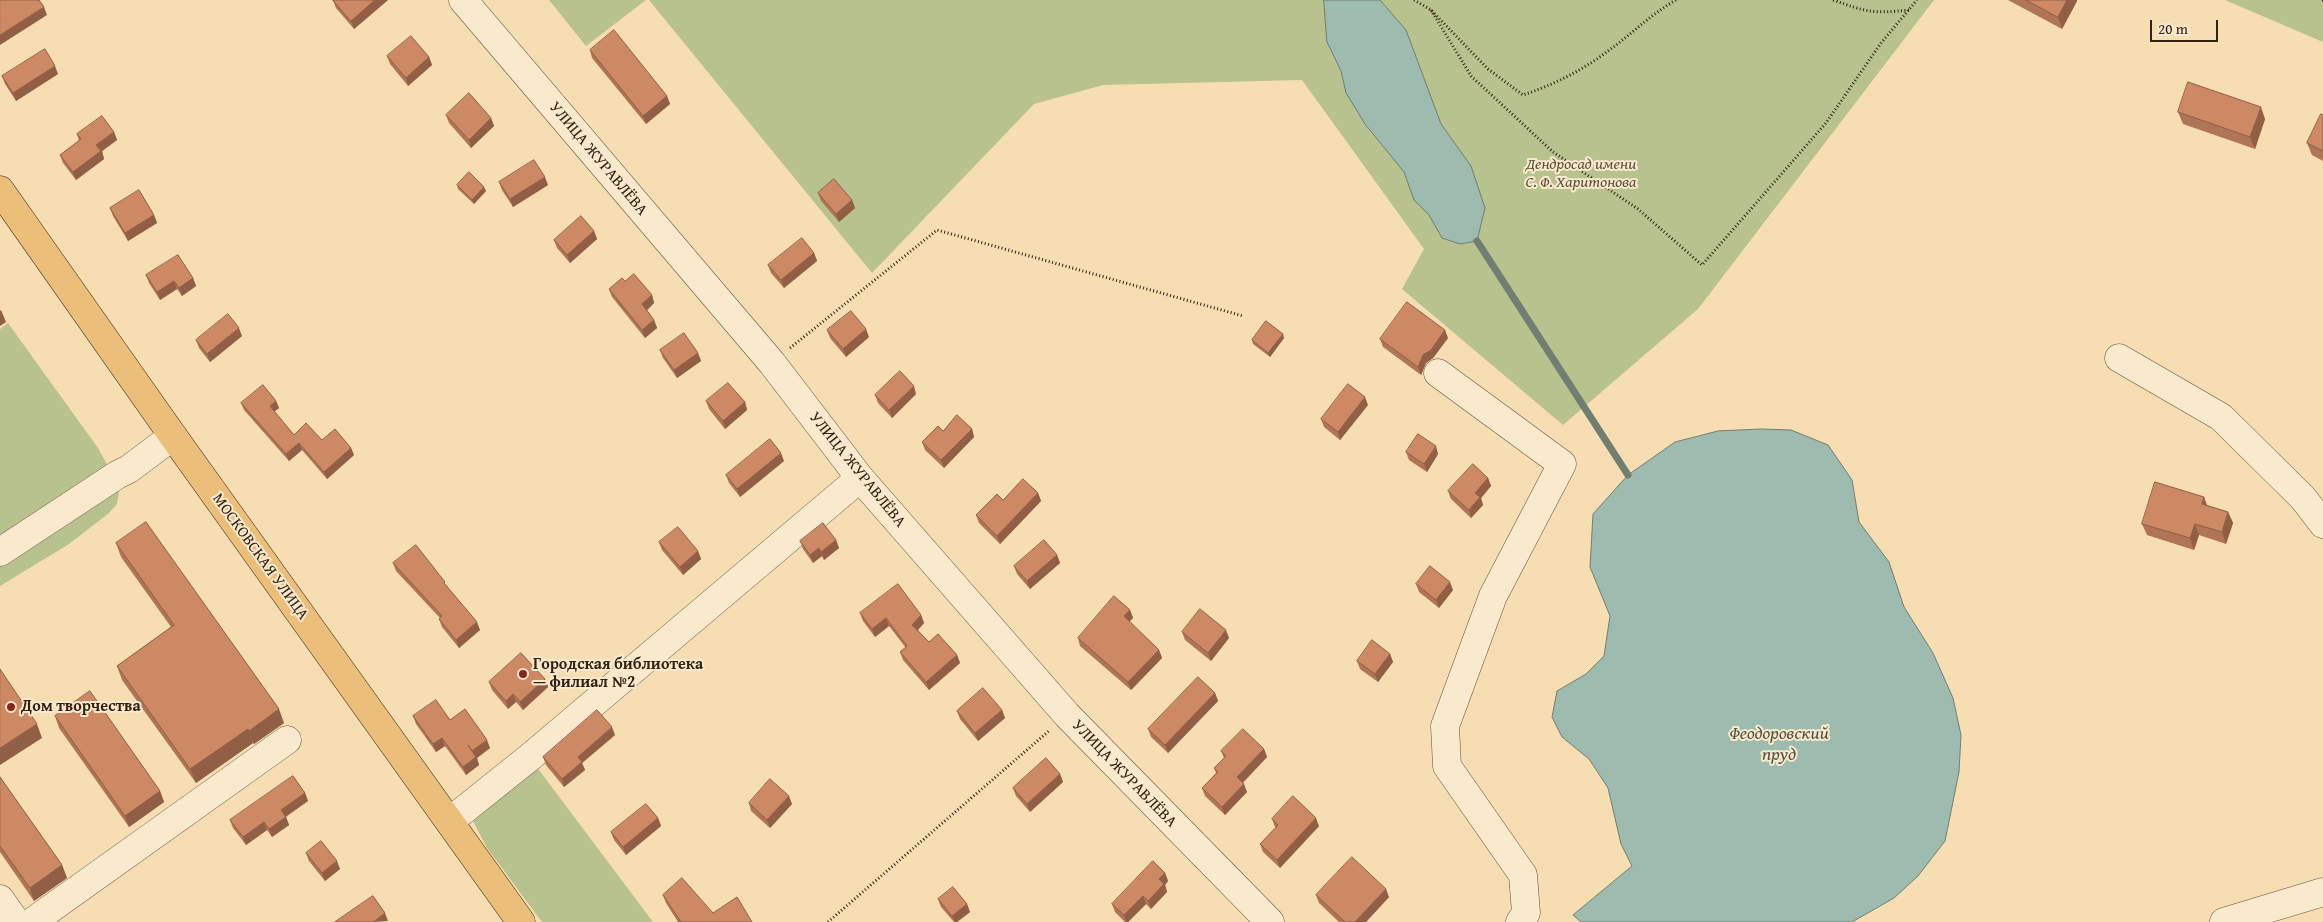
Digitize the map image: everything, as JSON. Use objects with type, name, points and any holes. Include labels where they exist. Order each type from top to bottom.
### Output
[{"type":"main road","name":"МОСКОВСКАЯ УЛИЦА","points":[[0,190],[173,436],[521,922]]},
{"type":"street","name":"УЛИЦА ЖУРАВЛЁВА","points":[[463,0],[772,363],[860,478],[1067,715],[1270,922]]},
{"type":"street","points":[[2118,358],[2221,417],[2303,498],[2323,524]]},
{"type":"street","points":[[1438,373],[1562,464],[1493,596],[1445,726],[1447,766],[1523,875],[1526,913],[1520,922]]},
{"type":"street","points":[[0,552],[129,469],[173,436]]},
{"type":"street","points":[[450,821],[860,478]]},
{"type":"street","points":[[32,922],[287,740]]},
{"type":"street","points":[[2224,922],[2323,892]]},
{"type":"street","points":[[0,899],[16,922]]},
{"type":"path","points":[[1414,0],[1431,10],[1488,69],[1523,95],[1543,88],[1578,71],[1609,51],[1655,12],[1676,0]]},
{"type":"path","points":[[1833,0],[1862,11],[1882,14],[1908,10]]},
{"type":"path","points":[[1431,10],[1471,76],[1553,152],[1638,209],[1702,265],[1826,122],[1880,43],[1917,0]]},
{"type":"path","points":[[772,363],[938,230],[1243,316]]},
{"type":"path","points":[[828,922],[1067,715]]},
{"type":"green space","points":[[549,0],[646,0],[586,46]]},
{"type":"green space","name":"Дендросад имени С. Ф. Харитонова","points":[[649,0],[1934,0],[1698,309],[1563,425],[1402,289],[1424,249],[1302,80],[1103,85],[1034,104],[872,273]]},
{"type":"green space","points":[[2225,0],[2323,0],[2323,42]]},
{"type":"green space","points":[[8,323],[98,448],[114,477],[119,492],[117,504],[109,513],[69,544],[0,586],[0,329]]},
{"type":"green space","points":[[530,758],[653,922],[542,922],[487,848],[470,815]]},
{"type":"water","points":[[1324,0],[1380,0],[1406,30],[1441,124],[1471,166],[1485,208],[1477,241],[1460,244],[1442,238],[1429,215],[1414,200],[1404,172],[1365,124],[1346,93],[1341,71],[1327,42]]},
{"type":"water","name":"Феодоровский пруд","points":[[1791,430],[1828,445],[1852,480],[1859,522],[1889,562],[1904,607],[1933,653],[1953,698],[1961,735],[1959,772],[1945,841],[1918,876],[1894,898],[1852,922],[1581,922],[1573,915],[1632,866],[1621,844],[1608,788],[1589,759],[1562,737],[1552,717],[1557,691],[1586,674],[1604,656],[1610,616],[1590,567],[1593,514],[1628,475],[1675,442],[1718,431]]},
{"type":"building","points":[[0,0],[39,0],[44,7],[0,35]]},
{"type":"building","points":[[333,0],[375,0],[351,21]]},
{"type":"building","points":[[2026,0],[2067,0],[2058,17]]},
{"type":"building","points":[[614,30],[667,96],[643,116],[590,50]]},
{"type":"building","points":[[411,36],[429,57],[406,78],[387,56]]},
{"type":"building","points":[[45,49],[55,66],[13,93],[2,76]]},
{"type":"building","points":[[2188,82],[2261,107],[2250,137],[2178,112]]},
{"type":"building","points":[[469,93],[491,118],[469,140],[446,115]]},
{"type":"building","points":[[2321,114],[2323,115],[2323,151],[2307,143]]},
{"type":"building","points":[[102,116],[114,132],[96,145],[101,151],[73,172],[60,155],[81,139],[77,134]]},
{"type":"building","points":[[534,160],[545,177],[510,199],[499,182]]},
{"type":"building","points":[[469,172],[484,187],[472,200],[457,185]]},
{"type":"building","points":[[834,179],[852,200],[836,214],[818,193]]},
{"type":"building","points":[[139,190],[154,215],[125,233],[110,208]]},
{"type":"building","points":[[581,216],[594,231],[567,255],[554,240]]},
{"type":"building","points":[[802,238],[814,253],[781,280],[768,265]]},
{"type":"building","points":[[178,255],[193,278],[179,288],[174,281],[157,292],[146,275]]},
{"type":"building","points":[[634,274],[652,295],[642,304],[654,320],[642,330],[609,289],[622,278],[625,281]]},
{"type":"building","points":[[1407,302],[1445,330],[1431,350],[1423,355],[1418,367],[1380,339]]},
{"type":"building","points":[[851,311],[866,329],[843,349],[827,330]]},
{"type":"building","points":[[228,314],[239,328],[207,354],[196,340]]},
{"type":"building","points":[[1266,321],[1283,334],[1268,353],[1252,340]]},
{"type":"building","points":[[684,333],[698,353],[674,370],[660,350]]},
{"type":"building","points":[[900,371],[914,386],[889,410],[875,395]]},
{"type":"building","points":[[728,383],[745,402],[723,421],[706,401]]},
{"type":"building","points":[[1348,384],[1365,397],[1338,432],[1321,419]]},
{"type":"building","points":[[263,385],[276,401],[270,406],[294,435],[306,423],[322,440],[335,429],[351,448],[324,472],[299,443],[286,454],[241,403]]},
{"type":"building","points":[[957,415],[972,429],[941,460],[922,442],[938,426],[943,431]]},
{"type":"building","points":[[1418,434],[1436,446],[1424,464],[1406,452]]},
{"type":"building","points":[[770,439],[781,453],[737,489],[726,475]]},
{"type":"building","points":[[1473,464],[1488,478],[1475,493],[1480,497],[1469,510],[1448,491]]},
{"type":"building","points":[[1023,479],[1038,493],[997,536],[976,515],[997,494],[1003,500]]},
{"type":"building","points":[[2155,482],[2204,497],[2202,504],[2228,512],[2222,532],[2195,524],[2190,538],[2142,524]]},
{"type":"building","points":[[146,522],[279,709],[190,769],[117,666],[174,625],[116,543]]},
{"type":"building","points":[[823,523],[836,540],[821,552],[819,548],[810,555],[800,541]]},
{"type":"building","points":[[678,527],[698,551],[680,567],[659,542]]},
{"type":"building","points":[[1044,540],[1057,555],[1027,581],[1014,566]]},
{"type":"building","points":[[416,545],[444,583],[477,622],[456,640],[439,619],[442,616],[393,563]]},
{"type":"building","points":[[1430,566],[1450,582],[1436,600],[1416,584]]},
{"type":"building","points":[[898,584],[921,615],[912,625],[929,642],[938,634],[957,655],[926,682],[900,652],[907,646],[886,618],[872,629],[860,613]]},
{"type":"building","points":[[1114,596],[1130,610],[1124,616],[1159,650],[1128,682],[1078,638]]},
{"type":"building","points":[[1200,609],[1226,630],[1208,653],[1182,632]]},
{"type":"building","points":[[1372,640],[1390,654],[1375,674],[1357,661]]},
{"type":"building","name":"Городская библиотека — филиал №2","points":[[521,653],[545,679],[520,702],[513,694],[506,701],[489,682]]},
{"type":"building","name":"Дом творчества","points":[[0,669],[37,724],[0,748]]},
{"type":"building","points":[[1198,677],[1215,693],[1165,745],[1148,729]]},
{"type":"building","points":[[983,688],[1002,710],[975,733],[957,711]]},
{"type":"building","points":[[90,691],[160,791],[125,816],[55,716]]},
{"type":"building","points":[[436,700],[450,720],[465,709],[487,740],[472,751],[476,757],[463,767],[442,738],[433,744],[413,716]]},
{"type":"building","points":[[597,710],[612,727],[578,757],[582,762],[562,779],[543,757]]},
{"type":"building","points":[[1243,729],[1264,749],[1237,777],[1244,784],[1222,807],[1202,788],[1218,772],[1214,768],[1226,756],[1221,751]]},
{"type":"building","points":[[1046,758],[1060,774],[1027,804],[1013,788]]},
{"type":"building","points":[[293,776],[305,793],[281,810],[286,817],[269,829],[264,822],[243,837],[230,820]]},
{"type":"building","points":[[0,777],[62,865],[30,888],[0,846]]},
{"type":"building","points":[[770,779],[789,796],[767,820],[749,803]]},
{"type":"building","points":[[1293,796],[1316,818],[1277,860],[1260,844],[1278,825],[1272,819]]},
{"type":"building","points":[[646,804],[658,818],[623,847],[611,832]]},
{"type":"building","points":[[321,841],[337,861],[322,873],[306,853]]},
{"type":"building","points":[[1352,857],[1386,889],[1355,922],[1345,922],[1316,895]]},
{"type":"building","points":[[1153,861],[1165,873],[1159,879],[1164,884],[1148,901],[1143,896],[1124,915],[1112,904]]},
{"type":"building","points":[[682,878],[713,913],[737,897],[752,922],[681,922],[663,895]]},
{"type":"building","points":[[953,887],[967,904],[952,916],[938,899]]},
{"type":"building","points":[[373,896],[385,913],[373,922],[335,922]]},
{"type":"waterway","points":[[1477,241],[1628,475]]},
{"type":"place","name":"Городская библиотека — филиал №2","points":[[523,674]]},
{"type":"place","name":"Дом творчества","points":[[11,707]]}]
